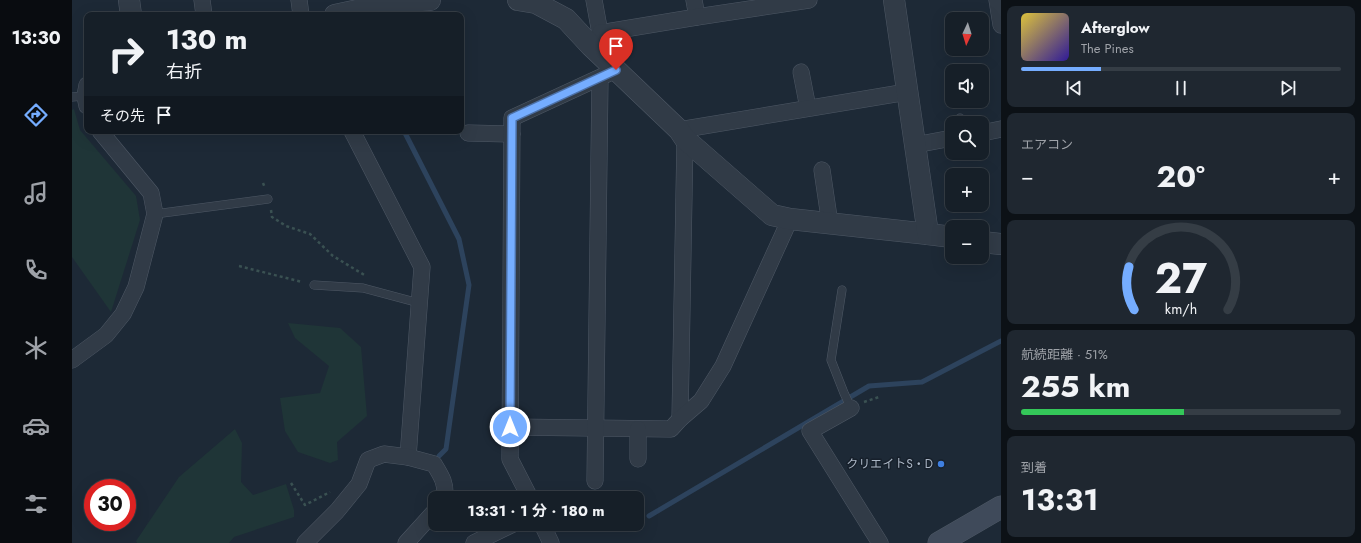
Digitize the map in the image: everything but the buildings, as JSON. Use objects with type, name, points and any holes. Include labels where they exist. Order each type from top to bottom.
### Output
[{"type":"main road","points":[[945,542],[1001,507]]},
{"type":"street","points":[[128,0],[130,12]]},
{"type":"street","points":[[202,0],[204,12]]},
{"type":"street","points":[[299,0],[301,12]]},
{"type":"street","points":[[348,12],[396,1],[430,0]]},
{"type":"street","points":[[518,0],[536,3],[566,19],[595,39],[697,16],[809,0]]},
{"type":"street","points":[[594,0],[595,39],[608,74],[596,428],[596,481]]},
{"type":"street","points":[[694,0],[697,16]]},
{"type":"street","points":[[894,0],[928,234]]},
{"type":"street","points":[[997,0],[1001,25]]},
{"type":"street","points":[[801,72],[808,108]]},
{"type":"street","points":[[526,491],[510,459],[512,118],[608,74]]},
{"type":"street","points":[[608,74],[682,134],[772,215],[830,224],[945,236]]},
{"type":"street","points":[[682,134],[808,108],[907,92]]},
{"type":"street","points":[[989,131],[1001,129]]},
{"type":"street","points":[[468,133],[512,134]]},
{"type":"street","points":[[72,360],[106,335],[123,314],[136,287],[155,214],[151,193],[102,134]]},
{"type":"street","points":[[354,134],[422,267],[408,457]]},
{"type":"street","points":[[680,419],[682,134]]},
{"type":"street","points":[[915,145],[945,139]]},
{"type":"street","points":[[822,170],[830,224]]},
{"type":"street","points":[[510,427],[671,429],[701,400],[723,366],[790,219]]},
{"type":"street","points":[[989,243],[1001,244]]},
{"type":"street","points":[[847,400],[810,431],[880,543]]},
{"type":"street","points":[[638,429],[638,459]]},
{"type":"street","points":[[305,543],[337,511],[359,484],[368,460],[384,454],[408,457],[434,464],[443,479],[445,491]]},
{"type":"street","points":[[406,543],[428,519]]},
{"type":"street","points":[[474,543],[499,531]]},
{"type":"street","points":[[545,531],[551,543]]},
{"type":"lane","points":[[155,214],[268,199]]},
{"type":"lane","points":[[314,285],[363,288],[419,303]]},
{"type":"lane","points":[[842,290],[830,360],[847,400]]},
{"type":"path","points":[[263,183],[272,217],[286,226],[310,234],[333,256],[366,275],[363,288]]},
{"type":"path","points":[[239,266],[314,285]]},
{"type":"path","points":[[291,483],[305,505],[331,492]]},
{"type":"green space","points":[[74,109],[80,130],[136,196],[140,220],[111,312],[72,257],[72,110]]},
{"type":"green space","points":[[288,323],[340,328],[361,347],[367,416],[337,442],[338,460],[330,463],[298,452],[285,431],[280,398],[320,393],[329,366],[295,338]]},
{"type":"green space","points":[[235,429],[242,443],[241,482],[253,495],[286,484],[294,510],[294,517],[234,537],[229,543],[137,543],[136,541],[179,477]]},
{"type":"waterway","points":[[406,134],[459,239],[469,285],[446,449],[439,456]]},
{"type":"waterway","points":[[649,516],[869,386],[922,382],[1001,341]]},
{"type":"place","name":"クリエイトS・D","points":[[941,464]]},
{"type":"route","points":[[510,427],[512,118],[616,70]]}]
